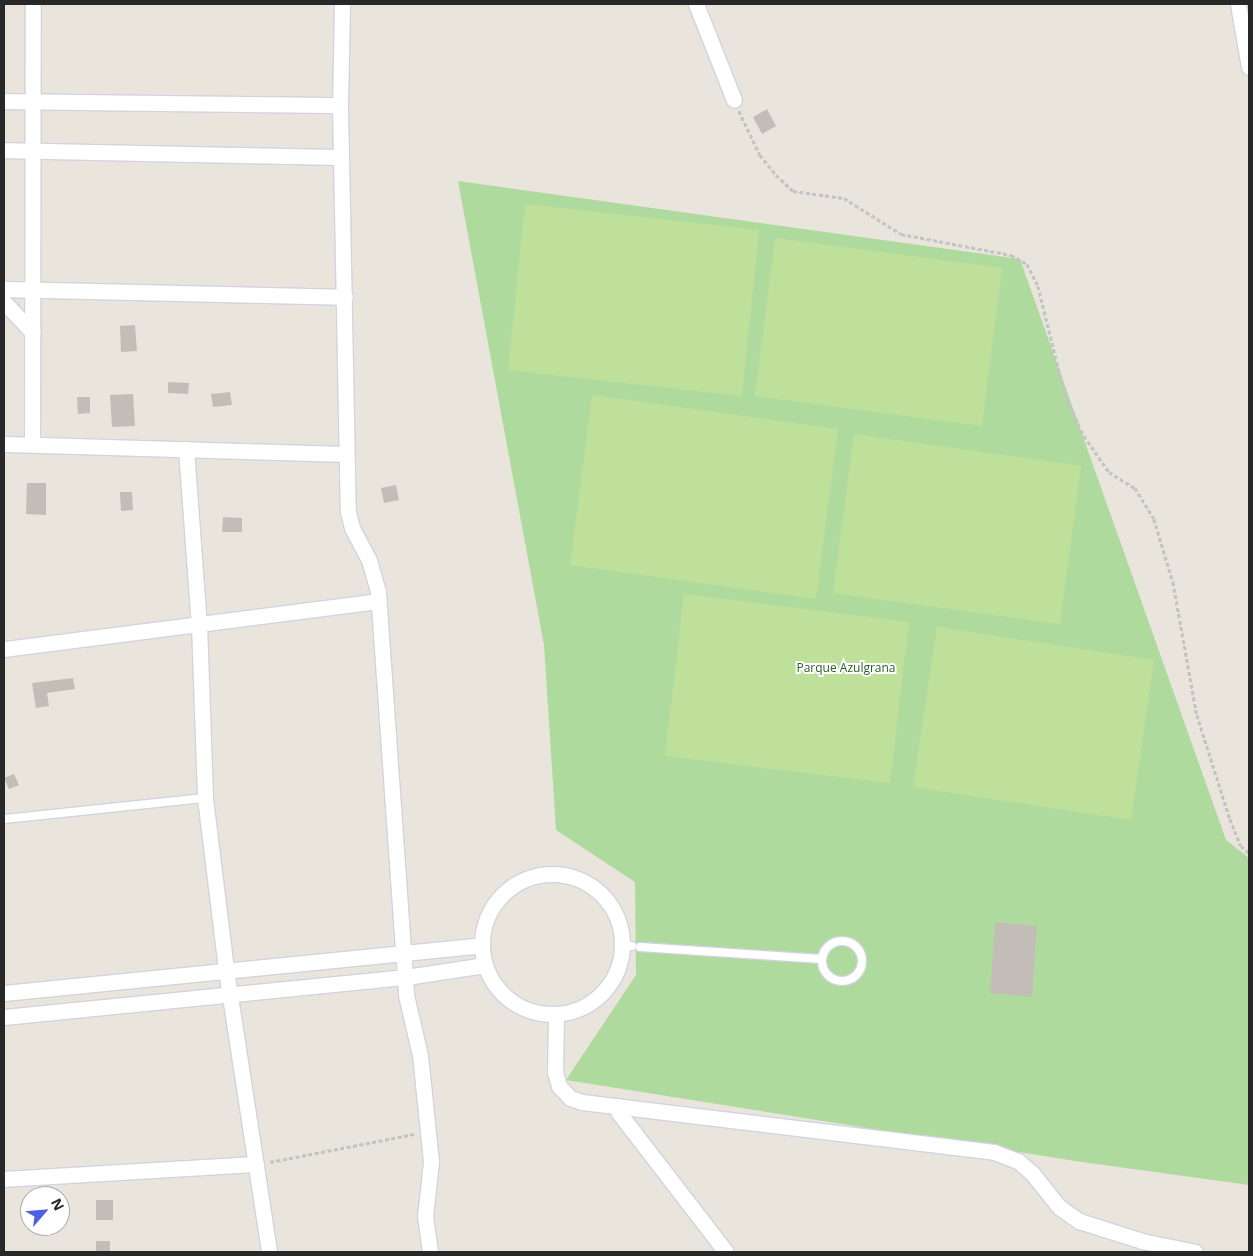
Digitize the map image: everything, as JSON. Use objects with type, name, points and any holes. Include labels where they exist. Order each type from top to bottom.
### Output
[{"type":"street","points":[[32,443],[34,288],[32,150],[33,4]]},
{"type":"street","points":[[342,4],[340,105],[348,512],[352,528],[369,560],[378,592],[405,951],[406,994],[420,1055],[432,1162],[425,1216],[430,1252]]},
{"type":"street","points":[[696,4],[734,100]]},
{"type":"street","points":[[1238,4],[1246,33],[1249,67]]},
{"type":"street","points":[[4,101],[340,105]]},
{"type":"street","points":[[4,150],[341,157]]},
{"type":"street","points":[[4,289],[34,288],[345,297]]},
{"type":"street","points":[[4,302],[33,333]]},
{"type":"street","points":[[4,444],[32,443],[346,454]]},
{"type":"street","points":[[186,449],[200,624],[205,798],[226,970],[269,1252]]},
{"type":"street","points":[[4,649],[378,601]]},
{"type":"street","points":[[552,874],[573,878],[593,888],[609,903],[631,946],[614,979],[599,997],[579,1010],[556,1015],[533,1012],[512,1002],[495,986],[485,965],[482,945],[485,923],[495,903],[510,888],[530,878],[552,874]]},
{"type":"street","points":[[4,993],[405,951],[482,945]]},
{"type":"street","points":[[4,1017],[406,977],[485,965]]},
{"type":"street","points":[[556,1015],[555,1072],[559,1086],[570,1098],[617,1106],[994,1152],[1018,1161],[1032,1173],[1059,1207],[1078,1221],[1125,1237],[1196,1252]]},
{"type":"street","points":[[617,1106],[620,1113],[726,1252]]},
{"type":"street","points":[[4,1179],[256,1164]]},
{"type":"lane","points":[[4,819],[205,798]]},
{"type":"lane","points":[[838,941],[844,941],[850,942],[859,950],[862,962],[857,974],[841,981],[825,971],[822,959],[827,948],[838,941]]},
{"type":"lane","points":[[631,946],[822,959]]},
{"type":"path","points":[[734,100],[760,155],[776,175],[793,191],[844,198],[901,234],[1011,255],[1027,264],[1038,286],[1065,394],[1084,436],[1109,472],[1134,488],[1154,518],[1173,582],[1197,715],[1230,819],[1241,846],[1249,853]]},
{"type":"path","points":[[256,1164],[428,1132]]},
{"type":"green space","name":"Parque Azulgrana","points":[[458,181],[1020,259],[1226,840],[1249,858],[1249,1185],[1075,1161],[566,1080],[636,975],[635,882],[556,830],[544,645]]},
{"type":"green space","points":[[525,204],[759,230],[742,396],[508,370]]},
{"type":"green space","points":[[775,238],[1002,268],[982,426],[755,396]]},
{"type":"green space","points":[[592,395],[838,429],[816,599],[570,565]]},
{"type":"green space","points":[[854,434],[1081,466],[1060,624],[833,593]]},
{"type":"green space","points":[[684,594],[909,622],[890,783],[665,756]]},
{"type":"green space","points":[[937,627],[1154,660],[1131,820],[913,787]]},
{"type":"building","points":[[767,109],[776,126],[762,134],[753,117]]},
{"type":"building","points":[[135,325],[137,351],[121,352],[120,326]]},
{"type":"building","points":[[168,382],[189,383],[188,394],[168,393]]},
{"type":"building","points":[[230,392],[232,405],[213,407],[211,394]]},
{"type":"building","points":[[133,394],[135,426],[112,427],[110,395]]},
{"type":"building","points":[[77,397],[90,397],[90,413],[78,414]]},
{"type":"building","points":[[27,483],[46,483],[46,515],[26,514]]},
{"type":"building","points":[[396,485],[399,500],[384,503],[381,488]]},
{"type":"building","points":[[120,492],[132,492],[133,510],[121,511]]},
{"type":"building","points":[[223,517],[242,518],[242,532],[222,532]]},
{"type":"building","points":[[73,678],[75,689],[47,693],[49,706],[36,708],[32,683]]},
{"type":"building","points":[[14,774],[19,785],[9,789],[4,778]]},
{"type":"building","points":[[995,922],[1037,926],[1032,997],[990,993]]},
{"type":"building","points":[[96,1200],[113,1200],[113,1220],[96,1220]]},
{"type":"building","points":[[96,1241],[110,1241],[110,1252],[96,1252]]}]
